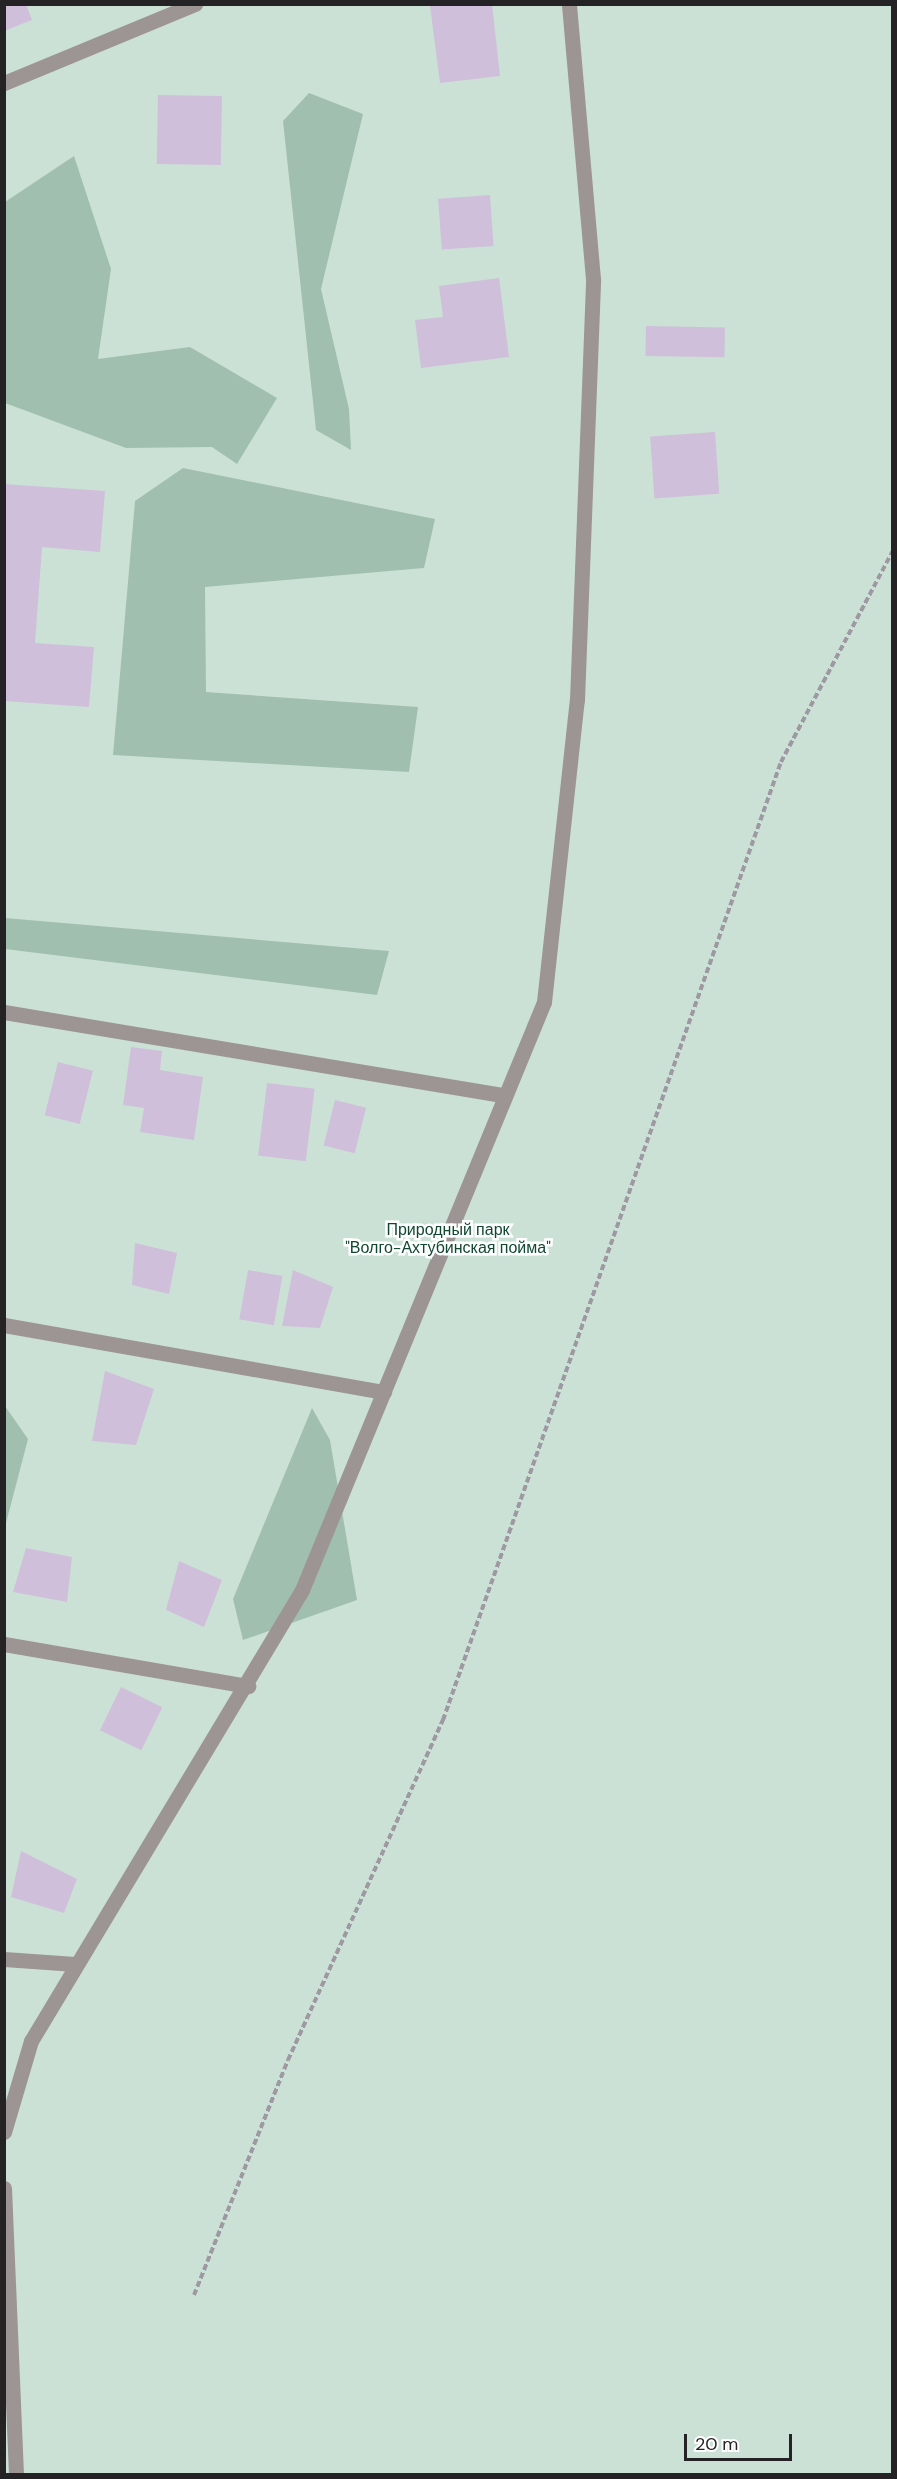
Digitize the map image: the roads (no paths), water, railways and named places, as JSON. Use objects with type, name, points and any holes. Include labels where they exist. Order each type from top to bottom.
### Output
[{"type":"street","points":[[4,83],[195,4]]},
{"type":"street","points":[[4,2132],[31,2041],[75,1964],[248,1686],[302,1590],[384,1392],[502,1095],[544,1002],[577,700],[593,279],[569,4]]},
{"type":"street","points":[[4,1012],[502,1095]]},
{"type":"street","points":[[4,1325],[384,1392]]},
{"type":"street","points":[[4,1644],[248,1686]]},
{"type":"street","points":[[4,1959],[75,1964]]},
{"type":"street","points":[[4,2188],[16,2475]]},
{"type":"park label","name":"Природный парк \"Волго-Ахтубинская пойма\"","points":[[448,1239]]}]
